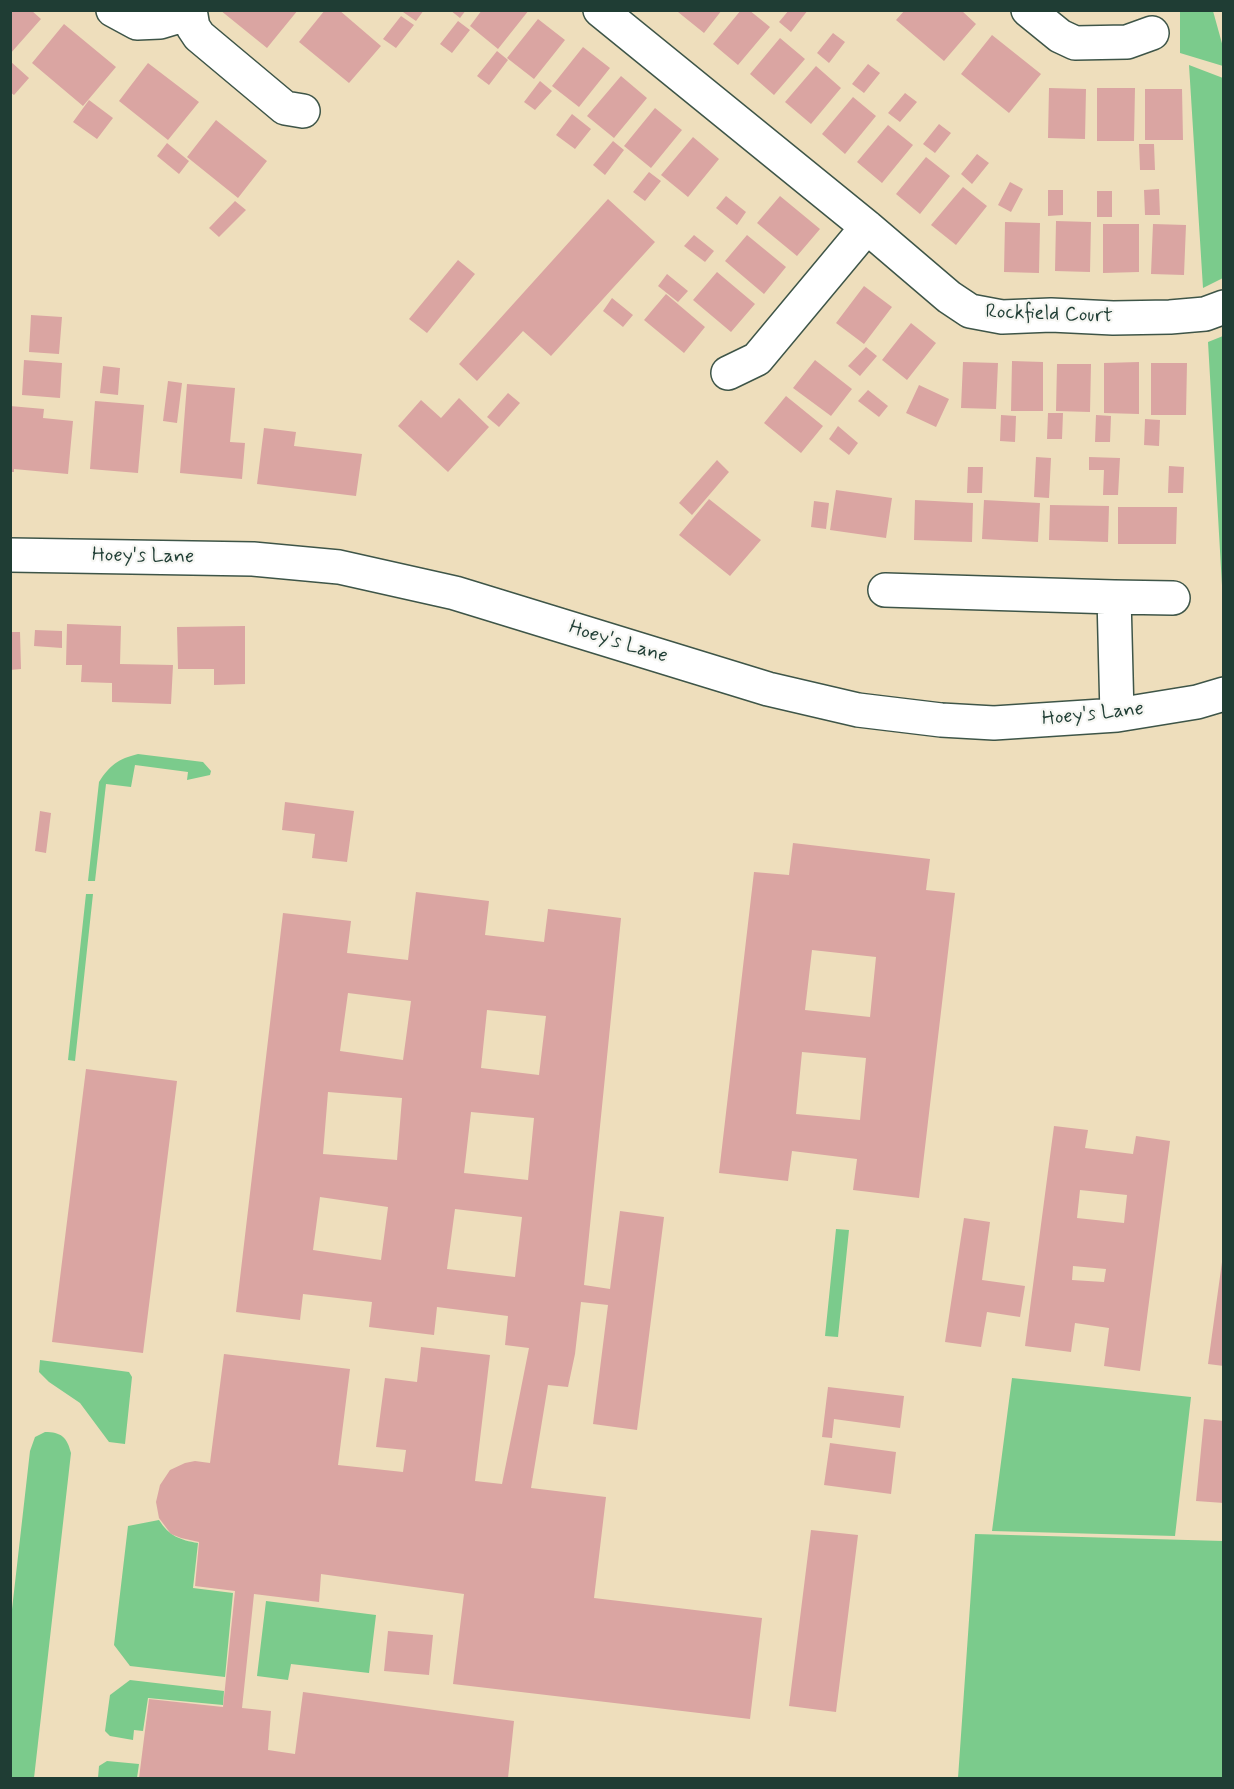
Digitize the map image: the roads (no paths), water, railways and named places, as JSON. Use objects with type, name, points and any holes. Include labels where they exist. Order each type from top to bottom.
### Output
[{"type":"street","points":[[113,10],[137,23],[160,22],[190,12],[193,27],[217,51],[285,108],[303,111]]},
{"type":"street","name":"Rockfield Court","points":[[600,10],[867,227],[949,297],[970,311],[1002,316],[1125,318],[1205,314],[1224,307]]},
{"type":"street","points":[[1028,10],[1060,36],[1075,43],[1127,42],[1152,33]]},
{"type":"street","points":[[728,373],[757,359],[867,227]]},
{"type":"street","name":"Hoey's Lane","points":[[10,555],[253,559],[339,567],[455,593],[768,689],[858,710],[941,720],[994,723],[1116,715],[1197,702],[1224,694]]},
{"type":"street","points":[[885,590],[1173,598]]},
{"type":"street","points":[[1114,597],[1116,715]]}]
